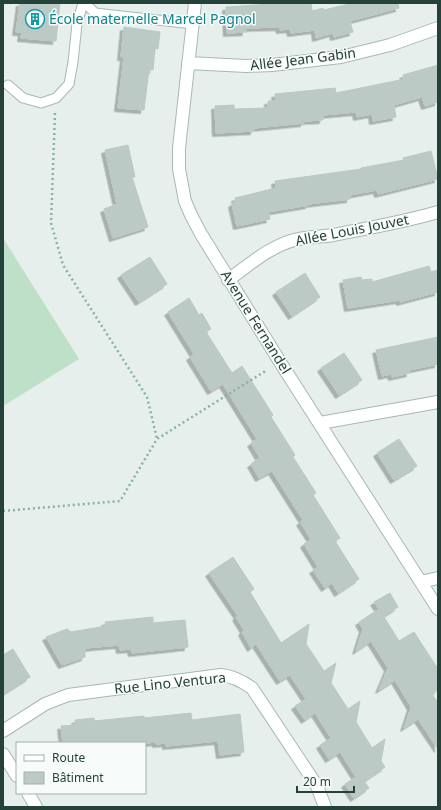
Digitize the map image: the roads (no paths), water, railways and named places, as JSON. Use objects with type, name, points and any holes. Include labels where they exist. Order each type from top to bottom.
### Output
[{"type":"street","name":"Avenue Fernandel","points":[[195,3],[179,148],[179,170],[182,187],[191,215],[228,280],[438,609]]},
{"type":"street","name":"Allée Jean Gabin","points":[[188,63],[246,66],[341,58],[390,45],[438,28]]},
{"type":"street","name":"Allée Louis Jouvet","points":[[228,280],[260,257],[279,246],[295,240],[399,223],[438,212]]},
{"type":"street","points":[[320,423],[438,402]]},
{"type":"street","points":[[421,582],[438,578]]},
{"type":"street","name":"Rue Lino Ventura","points":[[3,731],[46,704],[68,695],[221,675],[231,676],[241,680],[252,688],[317,786],[325,807]]},
{"type":"street","points":[[3,754],[16,774]]},
{"type":"street","points":[[29,794],[36,807]]},
{"type":"lane","points":[[8,85],[22,98],[41,103],[56,98],[69,84],[77,24],[84,3],[95,13],[193,24]]},
{"type":"place","name":"École maternelle Marcel Pagnol","points":[[35,19]]}]
